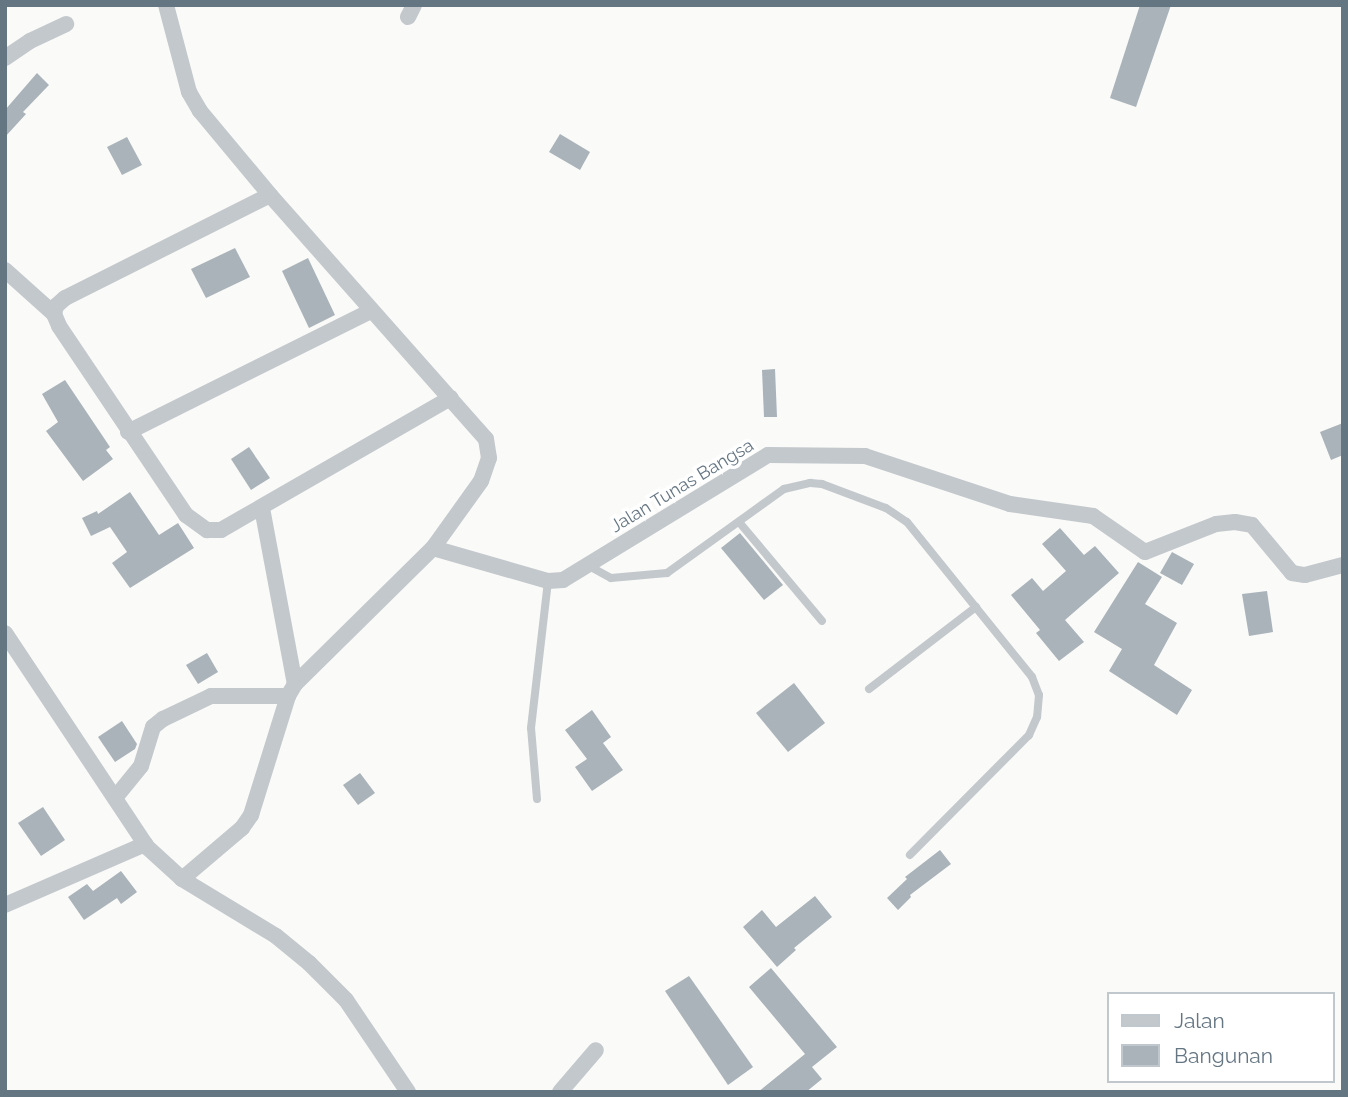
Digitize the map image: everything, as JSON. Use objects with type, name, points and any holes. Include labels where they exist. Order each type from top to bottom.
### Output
[{"type":"street","points":[[114,798],[141,766],[153,727],[163,719],[211,696],[291,690],[433,548],[481,481],[489,458],[486,439],[270,195],[200,111],[189,92],[166,5]]},
{"type":"street","points":[[5,58],[30,41],[66,24]]},
{"type":"street","points":[[54,314],[56,306],[65,298],[270,195]]},
{"type":"street","points":[[5,270],[54,314],[128,432],[186,515],[199,527],[221,530],[451,398]]},
{"type":"street","points":[[128,432],[372,311]]},
{"type":"street","name":"Jalan Tunas Bangsa","points":[[548,581],[564,580],[760,459],[783,453],[865,456],[1010,504],[1093,516],[1145,552],[1216,524],[1235,522],[1251,525],[1292,573],[1305,575],[1343,565]]},
{"type":"street","points":[[182,879],[242,828],[251,815],[291,690],[262,508]]},
{"type":"street","points":[[433,548],[548,581]]},
{"type":"street","points":[[5,633],[145,844],[182,879],[275,936],[309,963],[346,1000],[408,1092]]},
{"type":"street","points":[[5,905],[145,844]]},
{"type":"street","points":[[560,1092],[596,1050]]},
{"type":"lane","points":[[589,566],[611,578],[667,573],[785,489],[810,483],[822,484],[886,508],[907,522],[1032,677],[1039,695],[1037,717],[1029,735],[910,855]]},
{"type":"lane","points":[[739,522],[822,621]]},
{"type":"lane","points":[[537,800],[531,728],[548,581]]},
{"type":"lane","points":[[869,689],[976,607]]},
{"type":"building","points":[[1140,5],[1171,5],[1136,107],[1110,98]]},
{"type":"building","points":[[37,73],[49,85],[23,112],[26,114],[5,137],[5,110]]},
{"type":"building","points":[[560,134],[590,152],[580,170],[549,152]]},
{"type":"building","points":[[127,137],[142,165],[122,175],[107,147]]},
{"type":"building","points":[[235,248],[250,277],[206,298],[191,269]]},
{"type":"building","points":[[308,258],[335,315],[309,328],[282,271]]},
{"type":"building","points":[[775,369],[777,417],[764,417],[762,370]]},
{"type":"building","points":[[65,380],[110,447],[106,450],[113,459],[83,481],[46,431],[58,422],[42,394]]},
{"type":"building","points":[[1343,423],[1343,455],[1331,460],[1320,432]]},
{"type":"building","points":[[249,447],[270,478],[251,490],[231,459]]},
{"type":"building","points":[[130,492],[159,535],[178,523],[194,548],[130,588],[112,563],[127,552],[110,527],[91,536],[82,518],[97,511],[98,514]]},
{"type":"building","points":[[1060,528],[1084,555],[1095,546],[1119,573],[1065,620],[1084,642],[1059,661],[1036,633],[1040,630],[1011,595],[1032,578],[1043,591],[1066,571],[1042,544]]},
{"type":"building","points":[[740,533],[783,585],[764,600],[721,548]]},
{"type":"building","points":[[1172,552],[1194,564],[1182,585],[1160,573]]},
{"type":"building","points":[[1138,562],[1162,577],[1145,604],[1177,623],[1154,665],[1192,690],[1177,715],[1109,671],[1122,649],[1094,632]]},
{"type":"building","points":[[1267,591],[1273,632],[1249,636],[1242,594]]},
{"type":"building","points":[[207,653],[218,672],[198,684],[186,665]]},
{"type":"building","points":[[794,683],[825,723],[788,752],[756,713]]},
{"type":"building","points":[[592,710],[611,737],[603,743],[623,770],[592,791],[575,767],[587,759],[565,730]]},
{"type":"building","points":[[122,721],[137,744],[135,749],[115,762],[98,737]]},
{"type":"building","points":[[360,773],[375,793],[358,805],[343,785]]},
{"type":"building","points":[[43,807],[65,840],[41,856],[18,823]]},
{"type":"building","points":[[940,850],[951,864],[910,895],[898,910],[887,898],[907,879],[905,877]]},
{"type":"building","points":[[121,871],[137,892],[121,904],[117,898],[84,920],[68,897],[87,884],[93,891]]},
{"type":"building","points":[[815,896],[832,917],[794,948],[796,950],[777,967],[743,927],[762,910],[776,927]]},
{"type":"building","points":[[771,968],[837,1047],[812,1067],[822,1079],[806,1092],[758,1092],[805,1054],[749,987]]},
{"type":"building","points":[[689,976],[753,1067],[728,1085],[665,991]]}]
